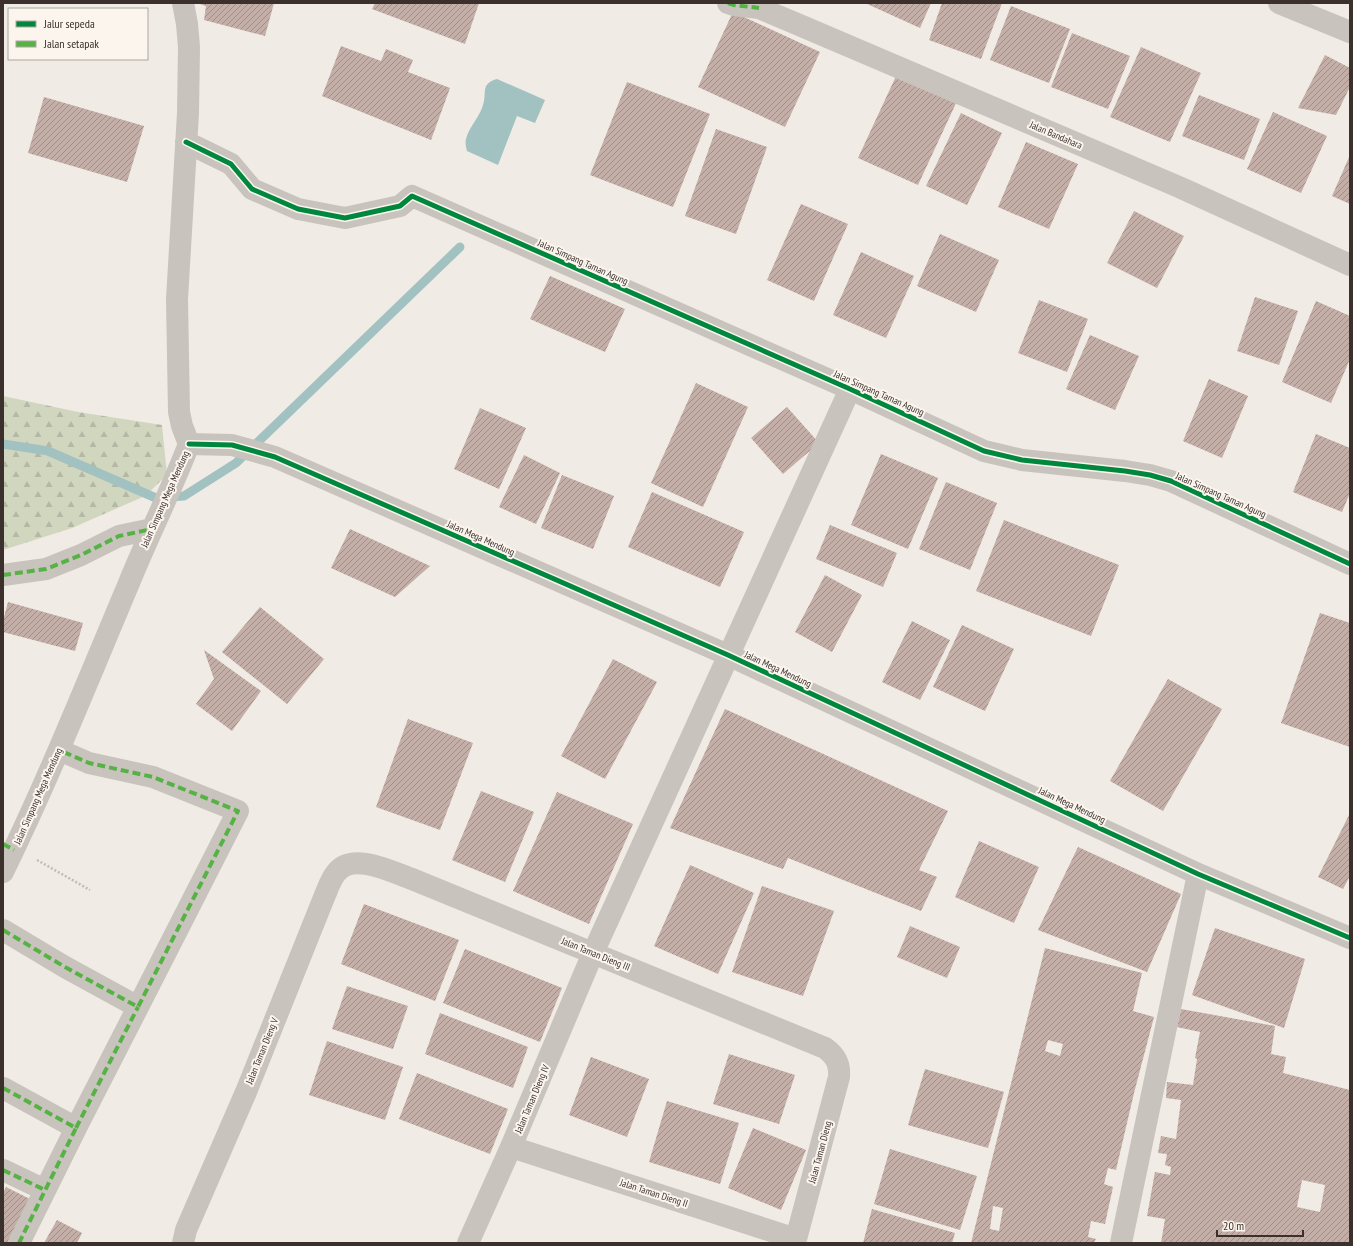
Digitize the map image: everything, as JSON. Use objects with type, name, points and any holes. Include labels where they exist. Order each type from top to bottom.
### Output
[{"type":"street","name":"Jalan Simpang Mega Mendung","points":[[3,872],[11,847],[59,750],[156,520],[176,479],[189,444],[182,426],[179,412],[177,299],[188,113],[189,47],[183,3]]},
{"type":"street","name":"Jalan Bandahara","points":[[728,3],[760,8],[1179,187],[1350,265]]},
{"type":"street","points":[[1279,3],[1350,32]]},
{"type":"street","name":"Jalan Simpang Taman Agung","points":[[186,142],[232,164],[252,189],[298,209],[345,218],[400,206],[412,196],[990,452],[1022,460],[1125,470],[1171,481],[1350,564]]},
{"type":"street","name":"Jalan Taman Dieng IV","points":[[468,1243],[511,1147],[593,953],[850,389]]},
{"type":"street","name":"Jalan Mega Mendung","points":[[189,444],[240,446],[275,457],[728,656],[1198,874],[1350,938]]},
{"type":"street","points":[[3,575],[46,569],[81,555],[156,520]]},
{"type":"street","points":[[19,1243],[76,1128],[238,812],[154,777],[89,763],[59,750]]},
{"type":"street","name":"Jalan Taman Dieng III","points":[[347,864],[362,863],[405,877],[825,1048],[833,1053],[838,1061]]},
{"type":"street","name":"Jalan Taman Dieng V","points":[[183,1243],[186,1230],[246,1092],[325,895],[336,872],[347,864]]},
{"type":"street","points":[[1121,1243],[1198,874]]},
{"type":"street","points":[[3,930],[65,967],[138,1007]]},
{"type":"street","name":"Jalan Taman Dieng","points":[[796,1241],[839,1077],[838,1061]]},
{"type":"street","points":[[3,1088],[76,1128]]},
{"type":"street","name":"Jalan Taman Dieng II","points":[[511,1147],[796,1241]]},
{"type":"street","points":[[3,1170],[45,1190]]},
{"type":"path","points":[[11,847],[90,890]]},
{"type":"green space","points":[[3,396],[78,412],[162,425],[167,475],[145,496],[72,528],[3,550]]},
{"type":"water","points":[[497,79],[545,100],[535,123],[517,116],[498,165],[467,151],[466,146],[468,134],[483,106],[486,86],[491,81]]},
{"type":"building","points":[[197,3],[274,3],[265,36],[204,20],[206,6]]},
{"type":"building","points":[[375,3],[479,3],[465,44],[372,9]]},
{"type":"building","points":[[865,3],[931,3],[920,28]]},
{"type":"building","points":[[942,3],[1002,3],[981,59],[929,40]]},
{"type":"building","points":[[1011,6],[1070,29],[1049,83],[990,60]]},
{"type":"building","points":[[733,12],[820,52],[785,127],[698,87]]},
{"type":"building","points":[[1072,33],[1130,56],[1108,109],[1051,87]]},
{"type":"building","points":[[341,46],[381,61],[386,49],[413,60],[408,72],[450,88],[431,140],[322,96]]},
{"type":"building","points":[[1141,47],[1201,73],[1170,142],[1110,117]]},
{"type":"building","points":[[1325,55],[1350,68],[1350,87],[1336,115],[1298,108]]},
{"type":"building","points":[[897,74],[957,101],[918,185],[858,158]]},
{"type":"building","points":[[627,82],[710,114],[673,207],[590,175]]},
{"type":"building","points":[[1199,95],[1260,119],[1244,160],[1182,136]]},
{"type":"building","points":[[44,97],[144,126],[127,182],[28,153]]},
{"type":"building","points":[[1273,112],[1327,136],[1301,193],[1247,169]]},
{"type":"building","points":[[961,113],[1002,133],[967,205],[926,186]]},
{"type":"building","points":[[716,129],[767,147],[736,234],[685,216]]},
{"type":"building","points":[[1026,142],[1078,164],[1049,229],[998,207]]},
{"type":"building","points":[[1350,155],[1350,204],[1332,196]]},
{"type":"building","points":[[801,204],[848,224],[814,301],[767,280]]},
{"type":"building","points":[[1134,211],[1184,236],[1157,288],[1107,263]]},
{"type":"building","points":[[940,234],[999,260],[976,312],[917,286]]},
{"type":"building","points":[[861,252],[914,276],[886,338],[833,315]]},
{"type":"building","points":[[550,276],[625,309],[605,352],[530,319]]},
{"type":"building","points":[[1255,297],[1298,311],[1279,365],[1237,351]]},
{"type":"building","points":[[1039,300],[1088,319],[1067,372],[1018,353]]},
{"type":"building","points":[[1316,301],[1350,316],[1350,359],[1331,403],[1282,382]]},
{"type":"building","points":[[1090,335],[1139,356],[1115,410],[1066,389]]},
{"type":"building","points":[[1209,379],[1248,396],[1222,458],[1183,441]]},
{"type":"building","points":[[696,383],[748,407],[703,507],[651,483]]},
{"type":"building","points":[[787,407],[819,443],[783,474],[751,438]]},
{"type":"building","points":[[480,408],[526,428],[499,489],[454,469]]},
{"type":"building","points":[[1316,434],[1350,448],[1350,493],[1342,512],[1293,492]]},
{"type":"building","points":[[881,454],[938,478],[908,549],[851,525]]},
{"type":"building","points":[[524,455],[560,473],[536,524],[499,507]]},
{"type":"building","points":[[562,475],[614,496],[593,549],[541,528]]},
{"type":"building","points":[[946,482],[997,503],[970,570],[919,549]]},
{"type":"building","points":[[652,492],[744,532],[720,587],[628,547]]},
{"type":"building","points":[[1004,520],[1119,565],[1091,636],[976,591]]},
{"type":"building","points":[[830,525],[897,553],[883,587],[816,559]]},
{"type":"building","points":[[350,529],[430,566],[395,597],[331,568]]},
{"type":"building","points":[[825,575],[862,595],[832,652],[795,632]]},
{"type":"building","points":[[8,602],[83,623],[75,651],[3,632],[3,621]]},
{"type":"building","points":[[260,607],[324,659],[287,704],[222,652]]},
{"type":"building","points":[[1320,613],[1350,623],[1350,747],[1281,723]]},
{"type":"building","points":[[912,621],[950,640],[920,700],[882,682]]},
{"type":"building","points":[[962,625],[1014,649],[985,711],[933,687]]},
{"type":"building","points":[[204,650],[261,691],[232,731],[196,704],[214,679]]},
{"type":"building","points":[[613,659],[657,682],[605,779],[561,756]]},
{"type":"building","points":[[1168,679],[1222,709],[1163,811],[1110,781]]},
{"type":"building","points":[[725,709],[948,811],[919,870],[937,877],[921,911],[788,858],[783,869],[670,828]]},
{"type":"building","points":[[408,719],[473,743],[440,830],[376,807]]},
{"type":"building","points":[[481,791],[534,812],[505,882],[452,860]]},
{"type":"building","points":[[557,792],[633,824],[589,924],[513,891]]},
{"type":"building","points":[[1350,813],[1350,876],[1343,889],[1318,877]]},
{"type":"building","points":[[979,841],[1039,867],[1014,923],[955,897]]},
{"type":"building","points":[[1078,847],[1181,894],[1147,972],[1038,930]]},
{"type":"building","points":[[690,865],[754,893],[718,974],[654,946]]},
{"type":"building","points":[[762,886],[834,911],[803,996],[732,972]]},
{"type":"building","points":[[364,904],[459,940],[435,1001],[341,964]]},
{"type":"building","points":[[910,926],[960,947],[947,978],[897,957]]},
{"type":"building","points":[[1215,928],[1305,959],[1284,1028],[1192,995]]},
{"type":"building","points":[[1045,948],[1142,973],[1133,1011],[1154,1017],[1116,1170],[1108,1168],[1104,1184],[1113,1187],[1105,1224],[1091,1221],[1088,1237],[1096,1239],[1094,1243],[971,1243]],"holes":[[[1048,1040],[1063,1044],[1060,1056],[1045,1051]],[[993,1206],[1003,1208],[999,1231],[990,1229]]]},
{"type":"building","points":[[465,949],[562,988],[540,1042],[443,1003]]},
{"type":"building","points":[[347,986],[408,1006],[393,1049],[332,1029]]},
{"type":"building","points":[[1181,1009],[1275,1026],[1271,1054],[1286,1057],[1283,1073],[1350,1090],[1350,1243],[1161,1243],[1165,1219],[1147,1216],[1155,1172],[1170,1175],[1171,1167],[1165,1165],[1167,1154],[1158,1153],[1161,1136],[1176,1139],[1181,1100],[1166,1098],[1167,1082],[1193,1085],[1197,1059],[1195,1058],[1200,1032],[1177,1027]],"holes":[[[1302,1180],[1325,1185],[1320,1212],[1297,1207]]]},
{"type":"building","points":[[440,1013],[528,1047],[513,1088],[425,1054]]},
{"type":"building","points":[[327,1041],[403,1067],[385,1120],[309,1095]]},
{"type":"building","points":[[729,1054],[795,1075],[779,1124],[713,1104]]},
{"type":"building","points":[[591,1057],[649,1079],[627,1137],[569,1115]]},
{"type":"building","points":[[925,1069],[1004,1092],[988,1148],[908,1125]]},
{"type":"building","points":[[417,1073],[508,1109],[490,1154],[399,1119]]},
{"type":"building","points":[[667,1101],[739,1123],[720,1184],[649,1162]]},
{"type":"building","points":[[753,1128],[806,1150],[781,1210],[728,1188]]},
{"type":"building","points":[[890,1149],[977,1176],[960,1230],[874,1204]]},
{"type":"building","points":[[6,1187],[32,1200],[7,1243],[3,1243],[3,1193]]},
{"type":"building","points":[[872,1209],[955,1233],[952,1243],[863,1243]]},
{"type":"building","points":[[57,1220],[82,1233],[77,1243],[44,1243]]},
{"type":"waterway","points":[[3,444],[48,451],[156,498],[184,496],[236,463],[460,247]]},
{"type":"marked path","points":[[728,3],[759,8]]},
{"type":"marked path","points":[[3,575],[46,569],[81,555],[119,536],[152,529]]},
{"type":"marked path","points":[[3,930],[65,967],[138,1007],[238,811],[153,777],[89,763],[59,750]]},
{"type":"marked path","points":[[3,844],[14,850]]},
{"type":"marked path","points":[[76,1128],[138,1007]]},
{"type":"marked path","points":[[3,1088],[76,1128],[19,1243]]},
{"type":"marked path","points":[[3,1170],[45,1190]]},
{"type":"cycle path","points":[[186,142],[231,164],[252,189],[298,209],[345,218],[400,206],[412,196],[850,389],[984,451],[1022,460],[1125,471],[1150,475],[1171,481],[1350,564]]},
{"type":"cycle path","points":[[189,444],[232,445],[275,457],[728,655],[1198,874],[1350,938]]}]
